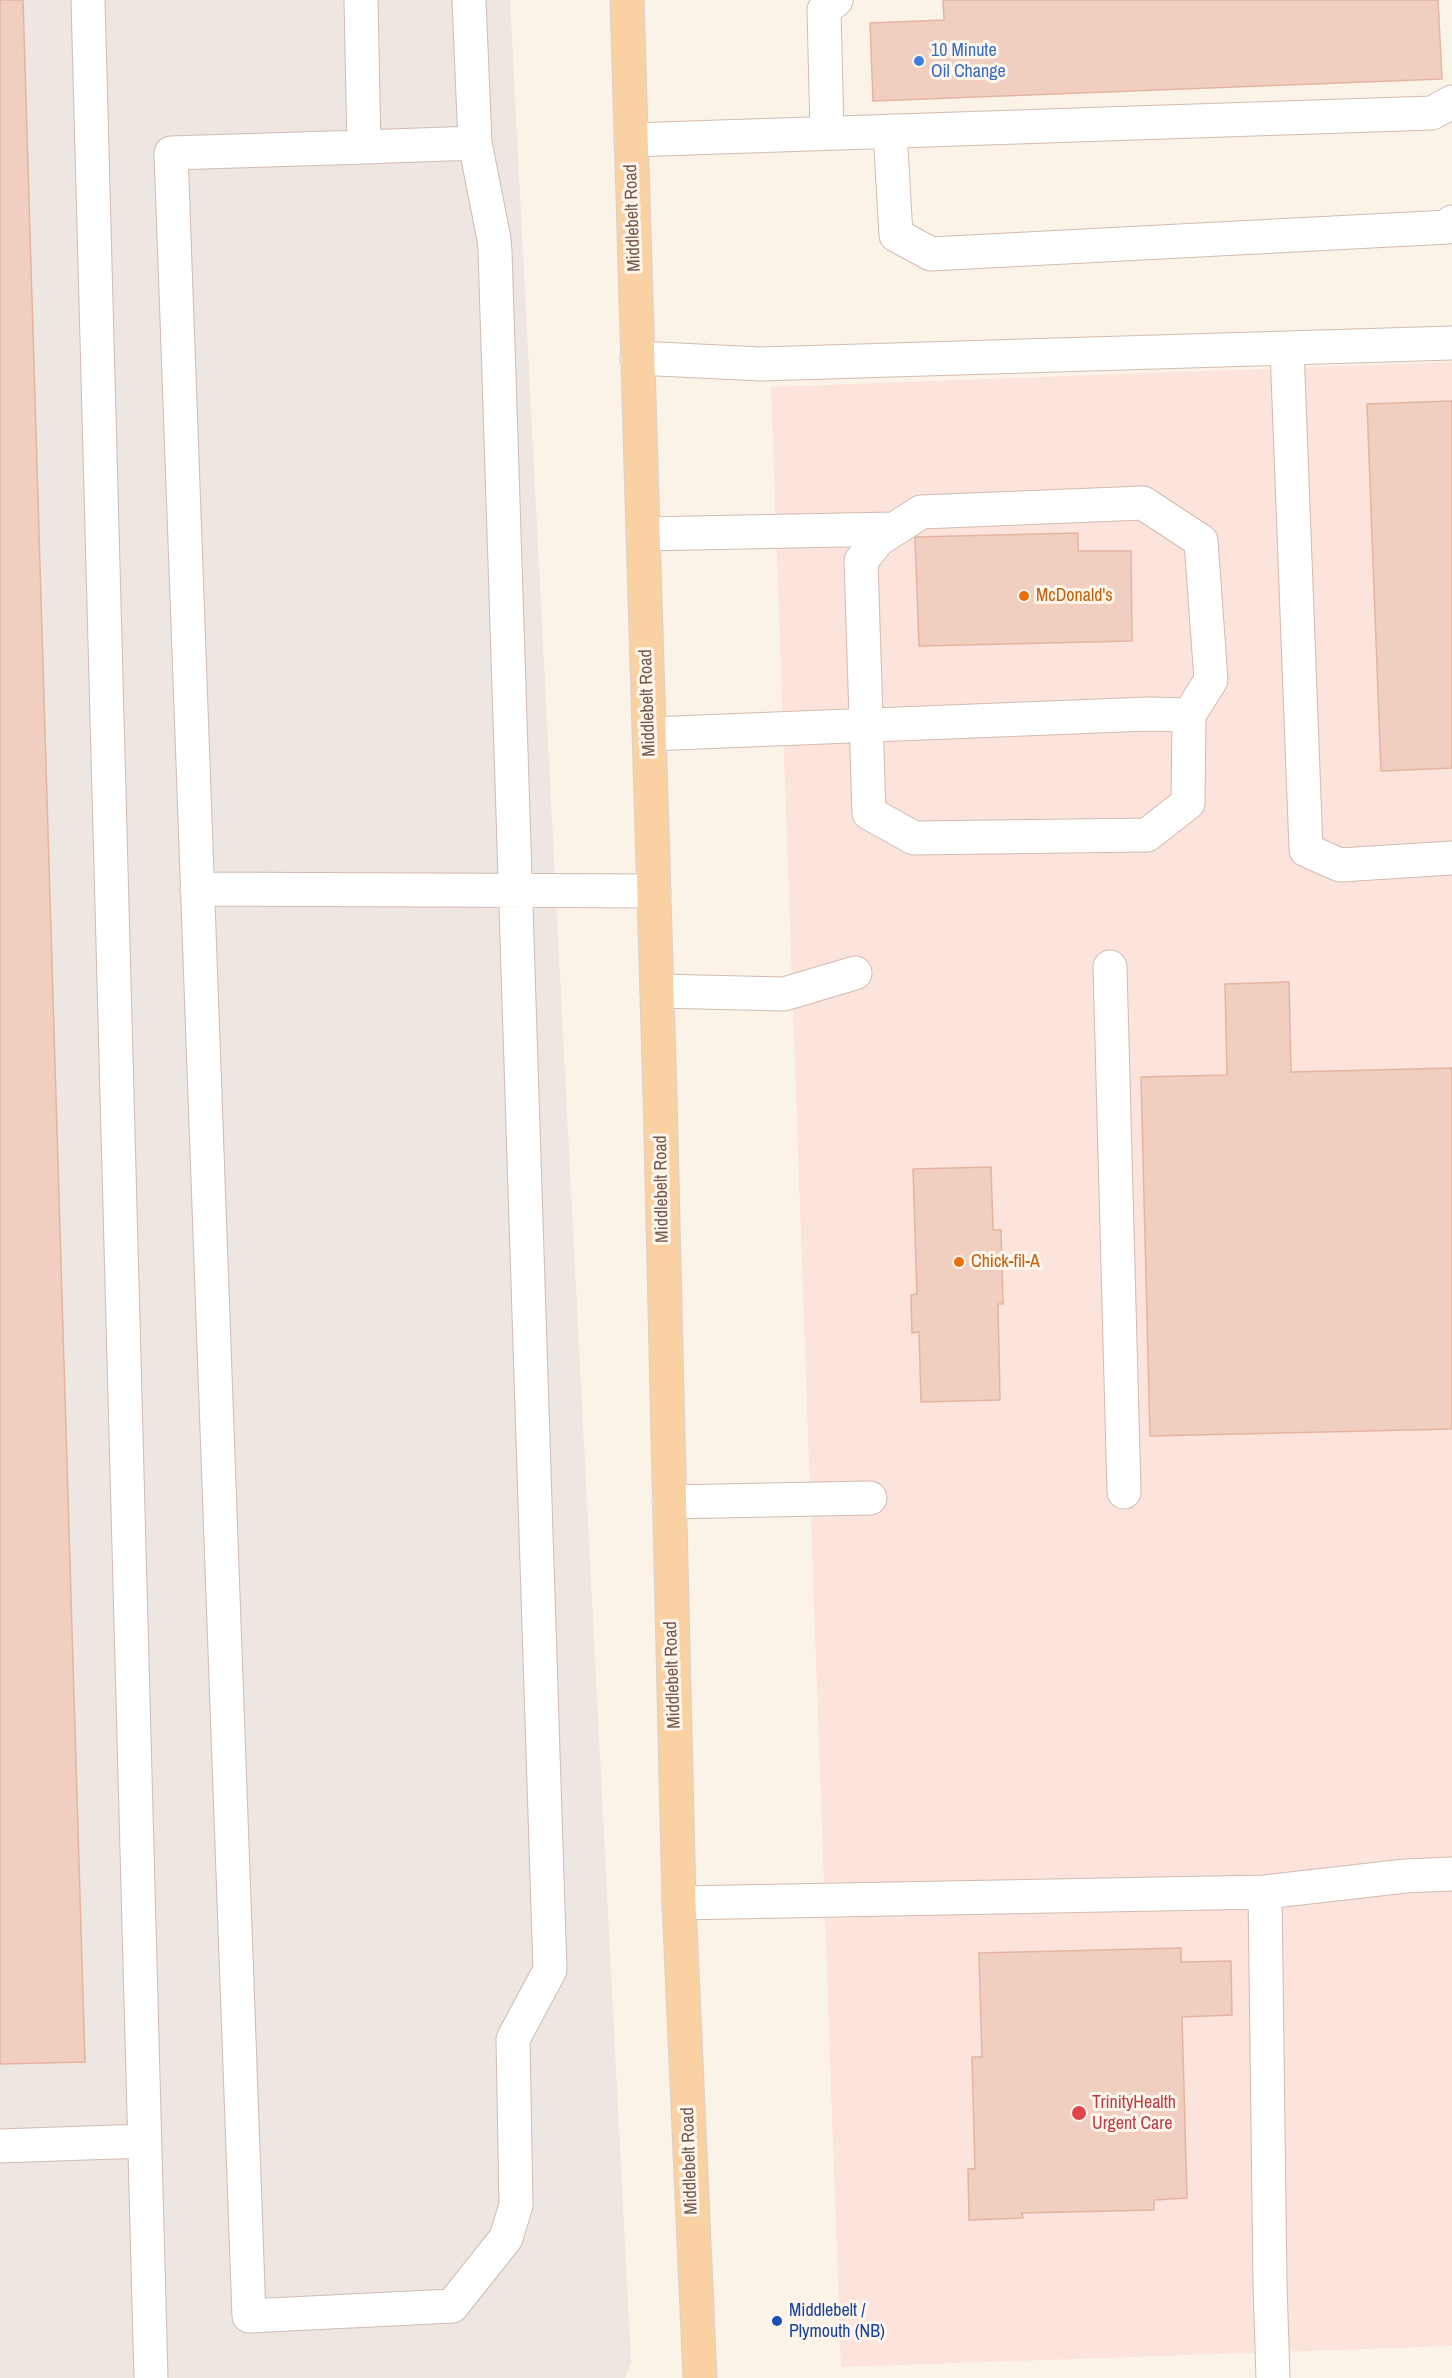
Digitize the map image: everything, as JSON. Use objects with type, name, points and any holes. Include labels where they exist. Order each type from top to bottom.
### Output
[{"type":"main road","name":"Middlebelt Road","points":[[627,0],[650,734],[679,1903],[700,2378]]},
{"type":"lane","points":[[88,0],[151,2378]]},
{"type":"lane","points":[[361,0],[364,147]]},
{"type":"lane","points":[[469,0],[475,143],[494,239],[550,1970],[513,2039],[516,2205],[506,2238],[452,2306],[249,2316],[171,153],[475,143]]},
{"type":"lane","points":[[827,133],[824,10],[836,0]]},
{"type":"lane","points":[[631,140],[1432,113],[1452,102]]},
{"type":"lane","points":[[890,131],[896,235],[931,254],[1448,228],[1452,222]]},
{"type":"lane","points":[[638,358],[761,364],[1452,343]]},
{"type":"lane","points":[[1287,348],[1306,850],[1340,865],[1452,858]]},
{"type":"lane","points":[[1143,503],[1201,541],[1210,680],[1189,715],[1188,803],[1147,835],[914,838],[869,813],[861,561],[879,539],[921,512],[1143,503]]},
{"type":"lane","points":[[643,534],[893,530]]},
{"type":"lane","points":[[650,734],[1148,714],[1189,715]]},
{"type":"lane","points":[[197,889],[654,891]]},
{"type":"lane","points":[[1110,967],[1124,1492]]},
{"type":"lane","points":[[657,991],[784,994],[855,973]]},
{"type":"lane","points":[[669,1502],[870,1498]]},
{"type":"lane","points":[[679,1903],[1265,1892],[1405,1876],[1452,1874]]},
{"type":"lane","points":[[1265,1892],[1273,2378]]},
{"type":"lane","points":[[0,2146],[144,2141]]},
{"type":"shaded area","points":[[0,0],[510,0],[631,2362],[625,2378],[0,2378]]},
{"type":"shaded area","points":[[1452,362],[1452,2346],[841,2367],[771,387]]},
{"type":"building","points":[[0,0],[23,0],[85,2062],[0,2064]]},
{"type":"building","points":[[943,0],[1438,0],[1442,79],[873,101],[870,23],[944,20]]},
{"type":"building","points":[[1452,401],[1452,768],[1381,771],[1367,404]]},
{"type":"building","name":"McDonald's","points":[[1078,533],[1078,551],[1131,551],[1132,641],[919,646],[915,537]]},
{"type":"building","points":[[1289,982],[1291,1072],[1452,1068],[1452,1429],[1150,1436],[1141,1077],[1227,1075],[1225,984]]},
{"type":"building","name":"Chick-fil-A","points":[[991,1167],[993,1230],[1001,1230],[1003,1304],[998,1304],[1000,1400],[921,1402],[919,1332],[912,1333],[911,1295],[917,1294],[913,1169]]},
{"type":"building","name":"TrinityHealth Urgent Care","points":[[1181,1948],[1181,1962],[1231,1961],[1232,2015],[1182,2017],[1187,2198],[1154,2200],[1154,2210],[1022,2213],[1023,2218],[969,2220],[968,2169],[975,2169],[972,2057],[982,2057],[979,1953]]},
{"type":"place","name":"10 Minute Oil Change","points":[[919,61]]},
{"type":"place","name":"McDonald's","points":[[1024,596]]},
{"type":"place","name":"Chick-fil-A","points":[[959,1262]]},
{"type":"place","name":"TrinityHealth Urgent Care","points":[[1079,2113]]},
{"type":"place","name":"Middlebelt / Plymouth (NB)","points":[[777,2321]]}]
